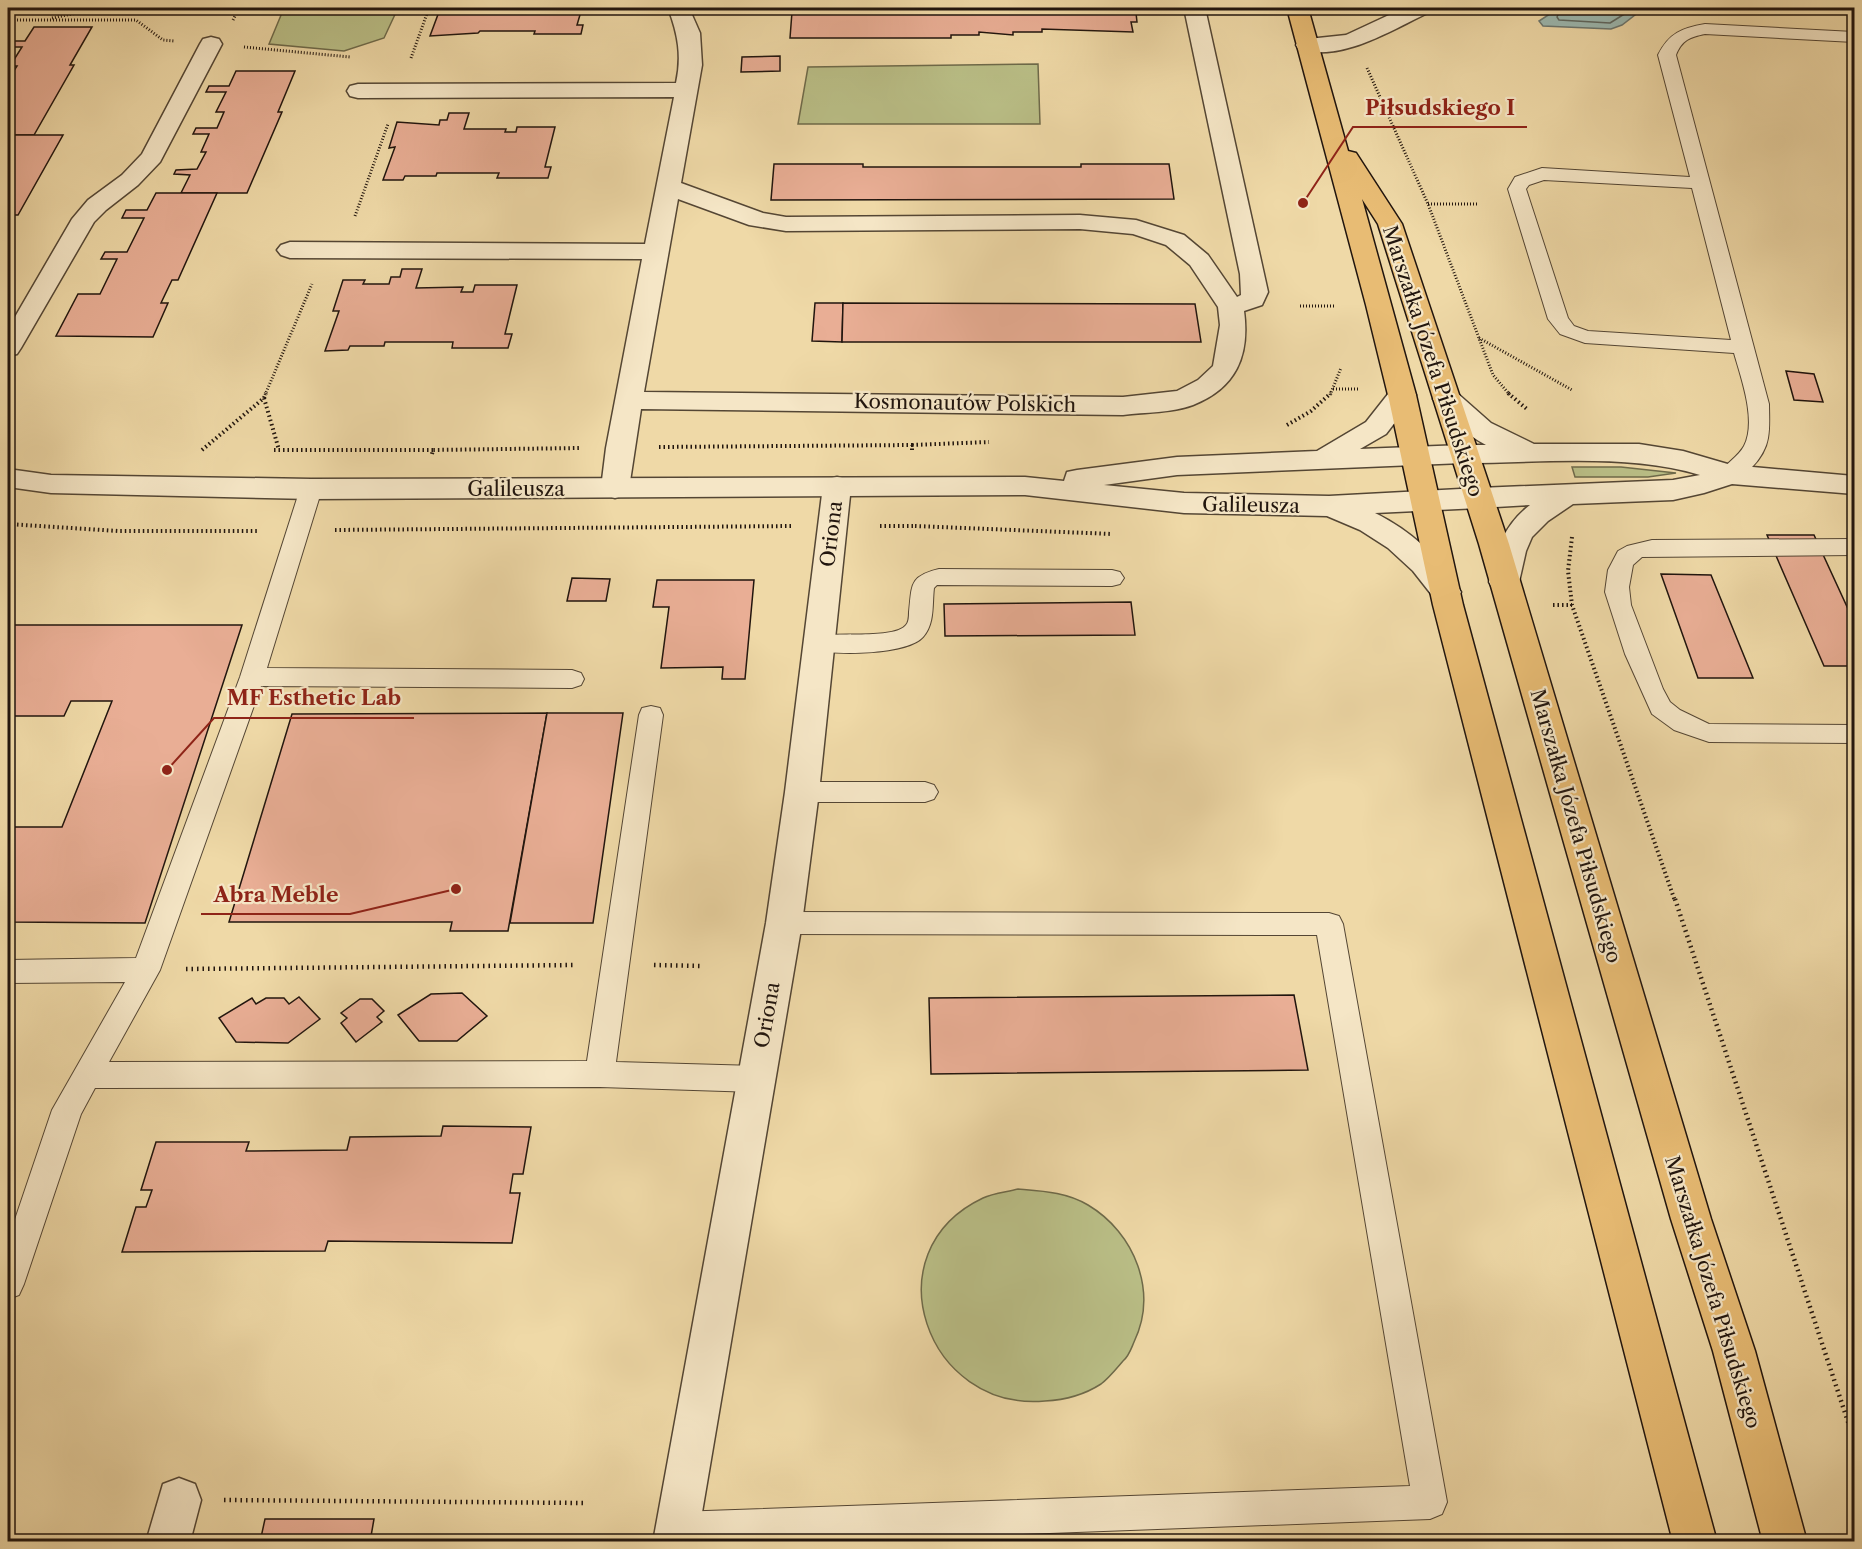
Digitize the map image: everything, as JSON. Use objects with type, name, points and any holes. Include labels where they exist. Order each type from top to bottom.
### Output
[{"type":"main road","name":"Marszałka Józefa Piłsudskiego","points":[[1297,8],[1402,395],[1446,592],[1695,1542]]},
{"type":"main road","name":"Marszałka Józefa Piłsudskiego","points":[[1328,126],[1390,224],[1447,399],[1504,582],[1691,1219],[1734,1351],[1780,1524]]},
{"type":"street","points":[[615,488],[620,448],[631,400],[690,65],[689,33],[679,8]]},
{"type":"street","points":[[669,187],[758,220],[786,224],[1080,222],[1136,227],[1175,240],[1200,260],[1231,306],[1253,300],[1255,292],[1253,274],[1195,8]]},
{"type":"street","points":[[1307,45],[1352,40],[1420,8]]},
{"type":"street","points":[[8,348],[84,219],[97,205],[130,180],[152,157],[211,44]]},
{"type":"street","points":[[358,91],[686,90]]},
{"type":"street","points":[[290,250],[657,252]]},
{"type":"street","name":"Kosmonautów Polskich","points":[[631,400],[1123,406],[1183,399],[1208,386],[1226,368],[1233,325],[1231,306]]},
{"type":"street","points":[[1320,459],[1376,428],[1402,395]]},
{"type":"street","points":[[1447,399],[1466,420],[1478,429],[1520,448],[1545,454]]},
{"type":"street","name":"Galileusza","points":[[1025,486],[1177,466],[1463,454],[1639,453],[1683,460],[1730,474]]},
{"type":"street","points":[[1730,474],[1854,485]]},
{"type":"street","name":"Galileusza","points":[[8,478],[51,484],[311,489],[1025,486],[1184,503],[1329,507],[1673,490],[1704,484],[1730,474]]},
{"type":"street","name":"Oriona","points":[[676,1536],[784,923],[802,792],[837,486]]},
{"type":"street","points":[[1504,582],[1508,555],[1521,527],[1564,496]]},
{"type":"street","points":[[1329,507],[1372,523],[1409,549],[1427,565],[1446,592]]},
{"type":"street","points":[[168,1542],[179,1500]]},
{"type":"street","points":[[1780,1524],[1806,1542]]},
{"type":"lane","points":[[1730,474],[1754,453],[1760,435],[1758,404],[1667,55],[1673,40],[1685,32],[1706,29],[1854,37]]},
{"type":"lane","points":[[1701,183],[1542,174],[1522,181],[1517,189],[1558,320],[1567,330],[1585,338],[1744,347]]},
{"type":"lane","points":[[8,1284],[67,1110],[146,970],[252,677],[311,489]]},
{"type":"lane","points":[[1854,547],[1652,548],[1635,551],[1625,558],[1620,571],[1617,596],[1653,697],[1673,718],[1691,728],[1709,734],[1854,734]]},
{"type":"lane","points":[[819,643],[902,638],[915,631],[919,620],[923,585],[930,579],[939,577],[1112,578]]},
{"type":"lane","points":[[252,677],[572,679]]},
{"type":"lane","points":[[600,1074],[651,715]]},
{"type":"lane","points":[[802,792],[925,792]]},
{"type":"lane","points":[[676,1536],[1430,1502],[1329,924],[784,923]]},
{"type":"lane","points":[[8,971],[146,970]]},
{"type":"lane","points":[[87,1075],[600,1074],[756,1079]]},
{"type":"path","points":[[8,20],[42,20],[102,8]]},
{"type":"path","points":[[1370,60],[1367,67],[1370,78],[1428,204],[1493,375],[1502,388],[1529,411]]},
{"type":"path","points":[[1428,204],[1478,204]]},
{"type":"path","points":[[202,450],[264,398],[321,262],[334,250]]},
{"type":"path","points":[[1300,306],[1336,306]]},
{"type":"path","points":[[1479,338],[1572,390]]},
{"type":"path","points":[[1277,427],[1286,425],[1311,411],[1330,395],[1341,368]]},
{"type":"path","points":[[1333,389],[1364,389]]},
{"type":"path","points":[[264,398],[279,450],[433,450]]},
{"type":"path","points":[[662,447],[912,445],[912,455]]},
{"type":"path","points":[[914,515],[915,526]]},
{"type":"path","points":[[8,524],[118,531],[796,526]]},
{"type":"path","points":[[880,526],[1116,534]]},
{"type":"path","points":[[1574,531],[1567,559],[1566,582],[1572,604],[1640,792],[1854,1440]]},
{"type":"path","points":[[146,970],[616,964],[701,966]]},
{"type":"path","points":[[179,1500],[584,1503]]},
{"type":"green space","points":[[284,8],[398,8],[384,38],[344,51],[269,44]]},
{"type":"green space","points":[[1038,64],[1040,124],[798,124],[808,67]]},
{"type":"green space","points":[[1572,467],[1621,467],[1676,473],[1648,477],[1575,477]]},
{"type":"green space","points":[[1018,1189],[1072,1197],[1088,1205],[1118,1231],[1130,1247],[1138,1265],[1144,1303],[1141,1323],[1127,1357],[1101,1384],[1067,1398],[1045,1401],[1004,1398],[970,1382],[943,1356],[927,1324],[921,1289],[928,1254],[948,1223],[983,1198]]},
{"type":"water","points":[[1559,8],[1644,8],[1622,25],[1611,29],[1543,26],[1539,21]]},
{"type":"building","points":[[435,8],[582,8],[577,25],[583,25],[581,34],[480,31],[430,36],[440,9]]},
{"type":"building","points":[[906,8],[905,12],[932,12],[932,8],[1132,8],[1133,13],[1136,13],[1137,22],[1131,22],[1133,32],[1042,29],[1042,32],[1013,32],[1013,35],[979,32],[979,35],[951,35],[951,38],[790,38],[792,12],[809,12],[810,9]]},
{"type":"building","points":[[34,27],[92,27],[70,65],[74,65],[34,135],[8,135],[8,80],[17,66],[10,66],[22,47],[8,47],[8,41],[25,41]]},
{"type":"building","points":[[780,56],[780,71],[741,72],[742,57]]},
{"type":"building","points":[[236,71],[295,71],[278,112],[282,112],[247,193],[181,193],[190,175],[174,174],[176,170],[197,169],[206,152],[201,152],[209,134],[193,134],[196,128],[217,128],[224,112],[216,112],[226,92],[206,92],[209,86],[229,86]]},
{"type":"building","points":[[449,113],[469,113],[464,129],[506,129],[505,132],[516,132],[517,127],[555,127],[545,167],[551,167],[548,178],[497,178],[499,173],[437,173],[436,176],[405,176],[403,180],[383,180],[395,147],[389,148],[397,122],[439,125],[440,120],[447,120]]},
{"type":"building","points":[[8,135],[63,135],[18,215],[13,215],[8,226]]},
{"type":"building","points":[[774,164],[863,164],[863,167],[1081,167],[1081,164],[1169,164],[1174,199],[771,200]]},
{"type":"building","points":[[156,193],[217,193],[178,280],[172,280],[161,303],[168,303],[153,337],[56,336],[78,294],[100,294],[117,259],[101,259],[105,252],[127,252],[144,218],[122,218],[126,210],[147,210]]},
{"type":"building","points":[[402,269],[422,269],[416,288],[463,287],[461,292],[473,292],[475,285],[517,285],[505,334],[512,334],[508,348],[452,348],[453,342],[385,342],[384,346],[350,346],[348,350],[325,351],[339,311],[333,311],[343,280],[365,280],[363,284],[389,284],[391,277],[400,277]]},
{"type":"building","points":[[815,303],[843,303],[842,342],[812,341]]},
{"type":"building","points":[[843,303],[1195,304],[1201,342],[842,342]]},
{"type":"building","points":[[1786,371],[1814,374],[1823,402],[1794,400]]},
{"type":"building","points":[[1767,535],[1814,535],[1854,622],[1854,666],[1824,666]]},
{"type":"building","points":[[1661,574],[1711,575],[1753,678],[1698,678]]},
{"type":"building","points":[[572,578],[610,579],[606,601],[567,601]]},
{"type":"building","points":[[657,580],[754,580],[745,679],[722,679],[723,667],[661,668],[669,607],[653,607]]},
{"type":"building","points":[[1131,602],[1135,635],[945,636],[944,604]]},
{"type":"building","points":[[8,625],[242,625],[145,923],[8,922],[8,827],[62,827],[112,701],[71,701],[64,716],[8,716]]},
{"type":"building","points":[[547,713],[508,931],[450,931],[452,922],[229,922],[292,714]]},
{"type":"building","points":[[547,713],[623,713],[593,923],[510,923]]},
{"type":"building","points":[[462,993],[487,1016],[457,1041],[419,1041],[398,1015],[431,994]]},
{"type":"building","points":[[1294,995],[1308,1070],[931,1074],[929,998]]},
{"type":"building","points":[[299,997],[320,1019],[288,1043],[236,1042],[219,1018],[252,998],[256,1004],[266,998],[284,998],[289,1004]]},
{"type":"building","points":[[360,999],[372,999],[384,1011],[377,1017],[382,1022],[356,1042],[341,1023],[347,1018],[341,1013]]},
{"type":"building","points":[[443,1126],[531,1127],[523,1174],[513,1174],[510,1193],[520,1193],[512,1243],[328,1241],[325,1251],[122,1252],[136,1207],[146,1207],[152,1190],[141,1190],[156,1142],[249,1142],[246,1151],[347,1150],[350,1137],[441,1136]]},
{"type":"building","points":[[265,1519],[374,1519],[370,1542],[260,1542]]},
{"type":"place","name":"Piłsudskiego I","points":[[1303,203]]},
{"type":"place","name":"MF Esthetic Lab","points":[[167,770]]},
{"type":"place","name":"Abra Meble","points":[[456,889]]}]
